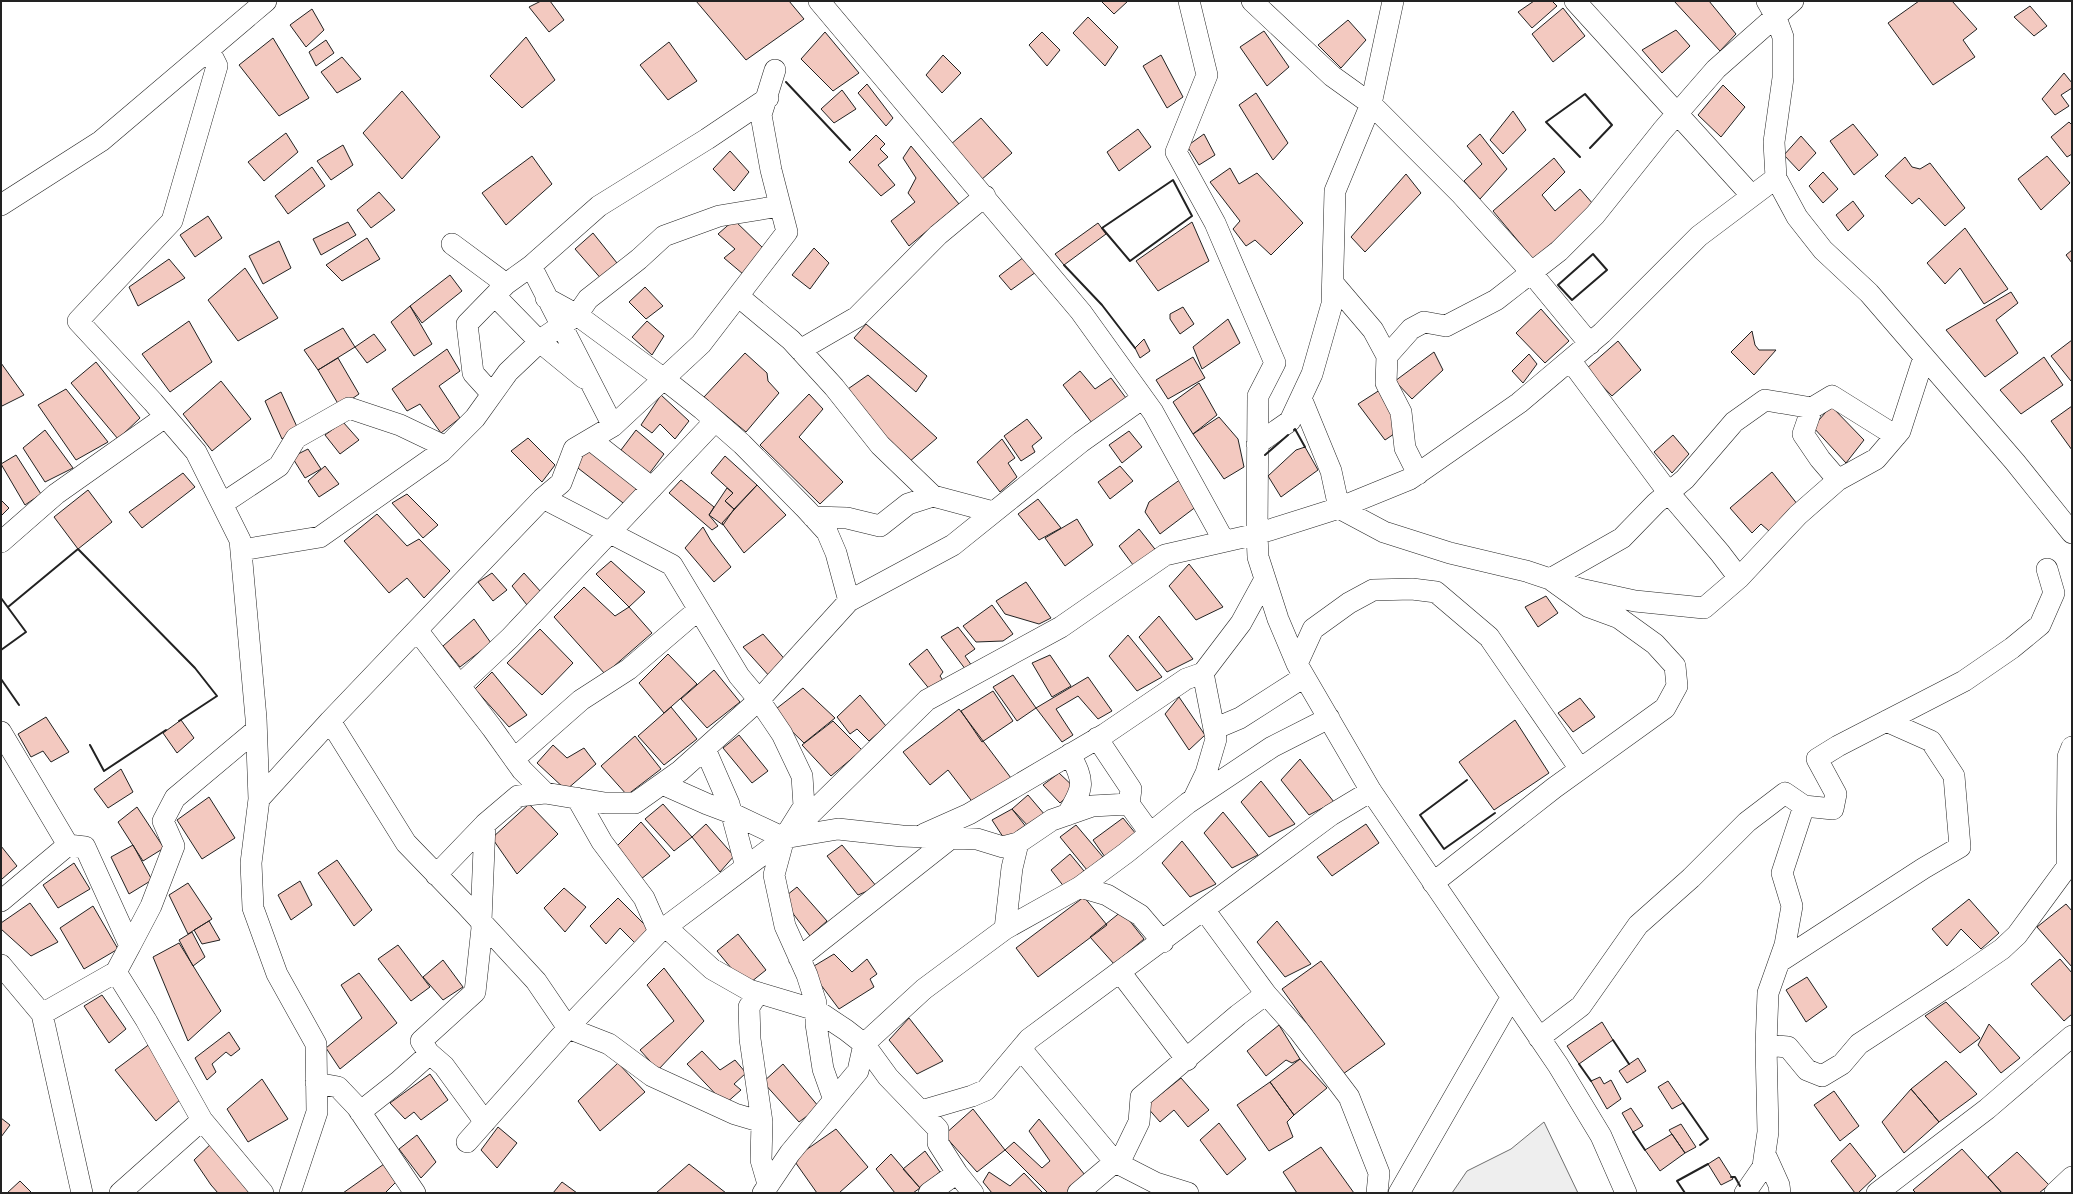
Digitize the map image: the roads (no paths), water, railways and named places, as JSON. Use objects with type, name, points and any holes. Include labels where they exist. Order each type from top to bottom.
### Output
[{"type":"street","points":[[1,205],[101,141],[266,1]]},
{"type":"street","points":[[819,1],[985,196],[1081,312],[1153,412],[1224,541]]},
{"type":"street","points":[[1189,1],[1207,75],[1176,152],[1215,223],[1275,364],[1258,396],[1256,534],[1258,557],[1265,579],[1300,671],[1371,791],[1558,1065],[1601,1136],[1626,1193]]},
{"type":"street","points":[[1252,1],[1332,76],[1371,104],[1460,192],[1531,272],[1590,344]]},
{"type":"street","points":[[1257,444],[1290,421],[1312,374],[1332,304],[1335,191],[1371,104],[1393,1]]},
{"type":"street","points":[[1575,1],[1752,196]]},
{"type":"street","points":[[1387,356],[1411,329],[1424,322],[1446,326],[1496,300],[1559,251],[1595,215],[1677,114],[1771,8],[1792,1]]},
{"type":"street","points":[[1771,8],[1783,37],[1783,78],[1774,142],[1776,178],[1797,217],[1823,250],[1869,293],[2015,462],[2072,533]]},
{"type":"street","points":[[209,50],[217,66],[172,221],[78,321],[196,452],[240,540],[256,718],[255,730],[259,799],[251,863],[253,908],[277,974],[316,1044],[317,1112],[290,1193]]},
{"type":"street","points":[[259,799],[330,721],[543,498],[561,483],[574,449],[614,426],[702,344],[787,232],[761,116],[768,98],[775,70]]},
{"type":"street","points":[[492,394],[473,373],[467,324],[501,290],[531,266],[562,237],[599,206],[707,139],[768,98]]},
{"type":"street","points":[[467,1142],[568,1028],[662,929],[784,838],[927,700],[1061,628],[1165,555],[1256,534],[1339,508],[1410,479],[1518,404],[1590,344],[1699,236],[1776,178]]},
{"type":"street","points":[[800,350],[857,317],[938,235],[985,196]]},
{"type":"street","points":[[241,550],[320,537],[446,447],[475,418],[508,372],[540,342],[569,320],[588,299],[639,259],[664,236],[719,216],[780,206]]},
{"type":"street","points":[[452,244],[501,290],[540,342],[592,385]]},
{"type":"street","points":[[531,266],[546,298],[569,320],[664,378],[742,444],[813,517],[827,532],[836,553],[849,601]]},
{"type":"street","points":[[1333,284],[1373,330],[1387,356],[1386,382],[1401,412],[1405,448],[1418,474]]},
{"type":"street","points":[[738,296],[792,340],[834,387],[880,445],[933,496],[993,512]]},
{"type":"street","points":[[569,320],[592,385],[614,426]]},
{"type":"street","points":[[1301,398],[1331,471],[1339,508],[1384,532],[1450,553],[1526,571],[1580,589],[1635,601],[1704,608],[1739,578],[1798,515],[1838,480],[1876,460],[1900,431],[1924,358]]},
{"type":"street","points":[[1570,360],[1668,492],[1720,553],[1739,578]]},
{"type":"street","points":[[1838,480],[1820,459],[1803,434],[1812,408],[1832,396],[1896,436]]},
{"type":"street","points":[[436,875],[485,824],[518,796],[545,793],[605,803],[635,803],[680,771],[759,700],[849,601],[953,545],[1081,442],[1143,398]]},
{"type":"street","points":[[1550,580],[1622,538],[1668,492],[1685,479],[1734,422],[1765,400],[1812,408]]},
{"type":"street","points":[[222,504],[279,466],[296,438],[349,408],[400,425],[446,447]]},
{"type":"street","points":[[1,542],[56,494],[165,417]]},
{"type":"street","points":[[460,685],[510,638],[715,421]]},
{"type":"street","points":[[591,440],[652,488]]},
{"type":"street","points":[[813,517],[847,518],[880,526],[908,504],[933,496]]},
{"type":"street","points":[[543,498],[672,565],[738,676],[759,700],[782,734],[802,776],[804,806],[784,838],[774,875],[785,926],[814,996],[816,1024],[823,1069],[834,1100]]},
{"type":"street","points":[[1539,1038],[1581,1006],[1638,925],[1691,878],[1747,822],[1785,793],[1804,806],[1833,809],[1836,794],[1817,759],[1886,721],[1964,681],[2012,648],[2040,625],[2054,593],[2047,569]]},
{"type":"street","points":[[920,836],[969,814],[1097,738],[1186,679],[1202,674],[1241,623],[1265,579]]},
{"type":"street","points":[[1433,883],[1554,788],[1665,708],[1677,686],[1675,666],[1655,644],[1619,618],[1589,607],[1550,580]]},
{"type":"street","points":[[1214,729],[1240,718],[1300,671],[1313,629],[1349,603],[1373,590],[1412,588],[1436,592],[1489,637],[1580,769]]},
{"type":"street","points":[[514,759],[581,700],[629,669],[698,610]]},
{"type":"street","points":[[417,630],[460,685],[522,770],[545,793]]},
{"type":"street","points":[[1193,799],[1206,772],[1216,739],[1202,674]]},
{"type":"street","points":[[766,1189],[790,1153],[858,1071],[864,1044],[924,989],[1005,929],[1080,887],[1193,799],[1272,747],[1329,718]]},
{"type":"street","points":[[330,721],[406,843],[536,981],[568,1028],[609,1044],[652,1076],[735,1114],[762,1122]]},
{"type":"street","points":[[1779,962],[1924,868],[1960,847],[1954,776],[1931,741],[1886,721]]},
{"type":"street","points":[[42,1014],[116,972],[151,906],[174,846],[164,821],[175,798],[255,730]]},
{"type":"street","points":[[1,732],[68,845]]},
{"type":"street","points":[[1097,738],[1131,789],[1129,804],[1150,833]]},
{"type":"street","points":[[1766,1045],[1788,1047],[1807,1070],[1822,1076],[1842,1064],[1864,1040],[1966,974],[2002,949],[2017,935],[2067,868],[2068,757],[2072,748]]},
{"type":"street","points":[[704,749],[731,813],[746,867]]},
{"type":"street","points":[[1067,815],[1080,793],[1080,774],[1070,754]]},
{"type":"street","points":[[662,784],[731,813],[784,838],[838,829],[976,839],[1003,847],[1018,842],[1052,820],[1092,806],[1129,804]]},
{"type":"street","points":[[921,1110],[972,1096],[986,1090],[1029,1039],[1163,942],[1331,815],[1371,791]]},
{"type":"street","points":[[577,798],[602,842],[644,898],[662,929],[712,969],[749,990],[816,1010],[864,1044],[888,1077],[938,1129],[938,1143],[957,1173],[974,1193]]},
{"type":"street","points":[[1745,1193],[1763,1167],[1765,1154],[1768,1132],[1766,1045],[1768,993],[1785,945],[1792,906],[1782,873],[1804,806]]},
{"type":"street","points":[[485,824],[481,921],[482,928],[480,961],[475,992],[421,1041],[429,1053],[444,1066],[485,1122]]},
{"type":"street","points":[[799,958],[951,838]]},
{"type":"street","points":[[1005,929],[1010,882],[1018,842]]},
{"type":"street","points":[[1,901],[68,845],[85,847],[130,946]]},
{"type":"street","points":[[1080,887],[1107,895],[1140,915],[1163,942]]},
{"type":"street","points":[[1205,910],[1266,994],[1299,1031],[1350,1098],[1379,1173],[1377,1193]]},
{"type":"street","points":[[1,965],[42,1014],[82,1193]]},
{"type":"street","points":[[116,972],[146,1020],[202,1120],[263,1193]]},
{"type":"street","points":[[1120,972],[1187,1060]]},
{"type":"street","points":[[758,993],[749,1007],[750,1039],[762,1122],[761,1160],[766,1189]]},
{"type":"street","points":[[1078,1193],[1123,1155],[1139,1122],[1141,1098],[1238,1015],[1266,994]]},
{"type":"street","points":[[1399,1193],[1511,998]]},
{"type":"street","points":[[1877,1193],[1987,1109],[2072,1036]]},
{"type":"street","points":[[1021,1049],[1115,1162],[1156,1183],[1188,1193]]},
{"type":"street","points":[[360,1112],[398,1082],[429,1053]]},
{"type":"street","points":[[316,1083],[338,1087],[360,1112],[415,1193]]},
{"type":"street","points":[[120,1193],[202,1120]]},
{"type":"street","points":[[1765,1154],[1779,1185],[1780,1193]]},
{"type":"street","points":[[929,1193],[957,1173]]},
{"type":"street","points":[[2055,1193],[2072,1177]]}]
